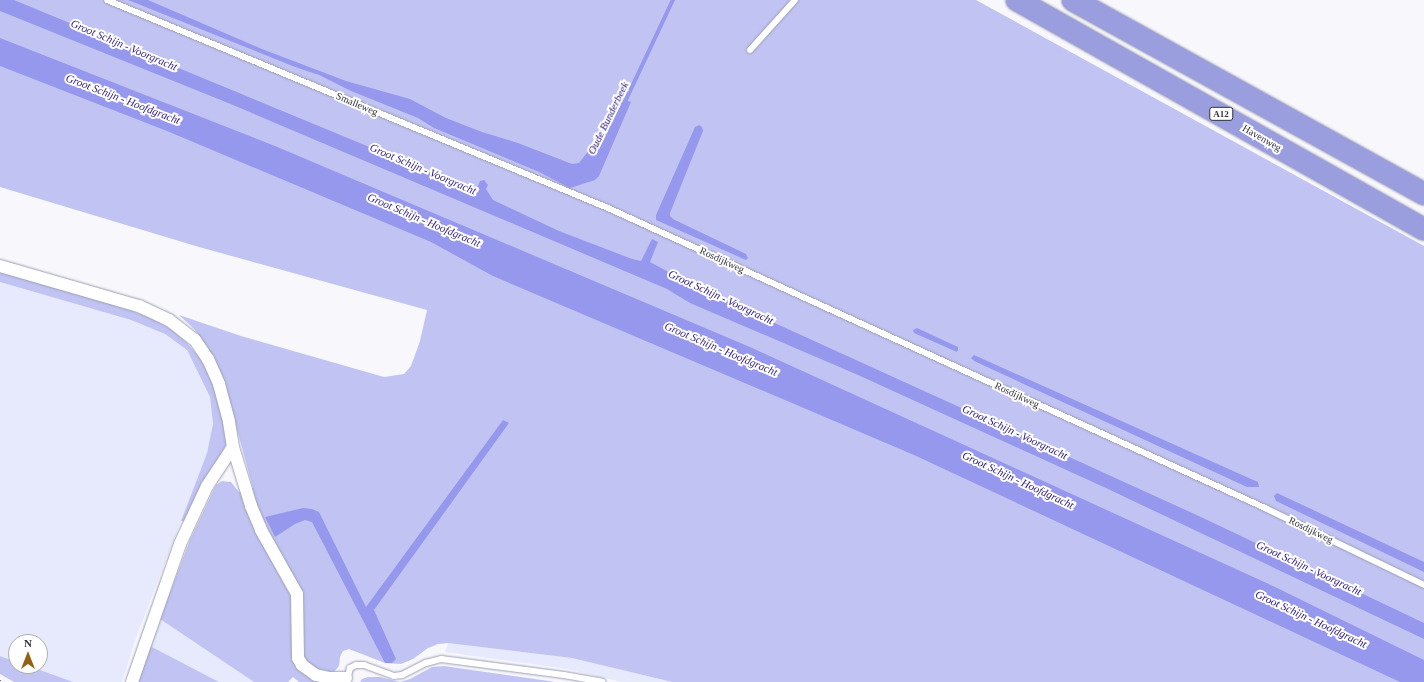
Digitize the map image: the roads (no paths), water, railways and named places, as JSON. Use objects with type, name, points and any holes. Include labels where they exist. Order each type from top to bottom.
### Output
[{"type":"highway","name":"Havenweg","points":[[1017,0],[1424,229]]},
{"type":"highway","points":[[1073,0],[1424,194]]},
{"type":"highway","points":[[1096,0],[1124,16],[1217,80]]},
{"type":"street","points":[[0,266],[139,306],[181,328],[195,340],[215,372],[225,404],[233,446],[251,506],[261,530],[297,594],[298,658],[302,665],[316,675],[347,680]]},
{"type":"street","points":[[132,682],[180,544],[206,486],[233,446]]},
{"type":"lane","name":"Smalleweg","points":[[107,0],[608,208]]},
{"type":"lane","points":[[750,50],[795,0]]},
{"type":"lane","name":"Rosdijkweg","points":[[608,208],[1265,508],[1424,585]]},
{"type":"lane","points":[[347,680],[350,668],[356,666],[364,666],[394,676],[402,675],[426,663],[441,659],[564,674],[602,682]]},
{"type":"water","points":[[0,0],[14,0],[396,158],[469,190],[477,188],[480,181],[484,180],[488,185],[486,189],[493,200],[559,231],[632,259],[641,261],[652,239],[658,242],[650,262],[702,290],[1201,517],[1424,623],[1424,639],[1108,489],[858,375],[690,303],[667,289],[233,105],[0,11]]},
{"type":"water","points":[[128,0],[148,0],[262,49],[346,81],[410,99],[446,118],[482,132],[518,143],[572,164],[579,163],[607,127],[619,98],[631,102],[599,176],[595,180],[570,188],[539,172],[434,128],[418,118],[351,91],[319,75],[295,67]]},
{"type":"water","name":"Groot Schijn - Hoofdgracht","points":[[0,38],[275,146],[750,347],[1273,586],[1424,660],[1424,682],[1400,682],[914,455],[493,276],[431,242],[167,131],[0,66]]},
{"type":"water","points":[[699,125],[702,127],[703,131],[670,216],[673,219],[746,254],[748,258],[746,260],[656,220],[656,215],[695,127]]},
{"type":"water","points":[[917,328],[958,347],[957,352],[914,333],[913,330]]},
{"type":"water","points":[[974,355],[1258,482],[1259,487],[1247,487],[974,361],[971,358]]},
{"type":"water","points":[[503,420],[509,423],[374,610],[396,659],[392,663],[385,663],[312,522],[305,520],[295,524],[275,537],[265,517],[303,508],[312,509],[319,512],[366,607]]},
{"type":"water","points":[[1277,493],[1424,562],[1424,572],[1276,501],[1274,496]]},
{"type":"waterway","name":"Oude Bunderbeek","points":[[624,104],[673,0]]},
{"type":"water label","name":"Groot Schijn - Voorgracht","points":[[124,45]]},
{"type":"water label","name":"Groot Schijn - Voorgracht","points":[[423,169]]},
{"type":"water label","name":"Groot Schijn - Voorgracht","points":[[721,297]]},
{"type":"water label","name":"Groot Schijn - Voorgracht","points":[[1015,432]]},
{"type":"water label","name":"Groot Schijn - Voorgracht","points":[[1309,568]]}]
